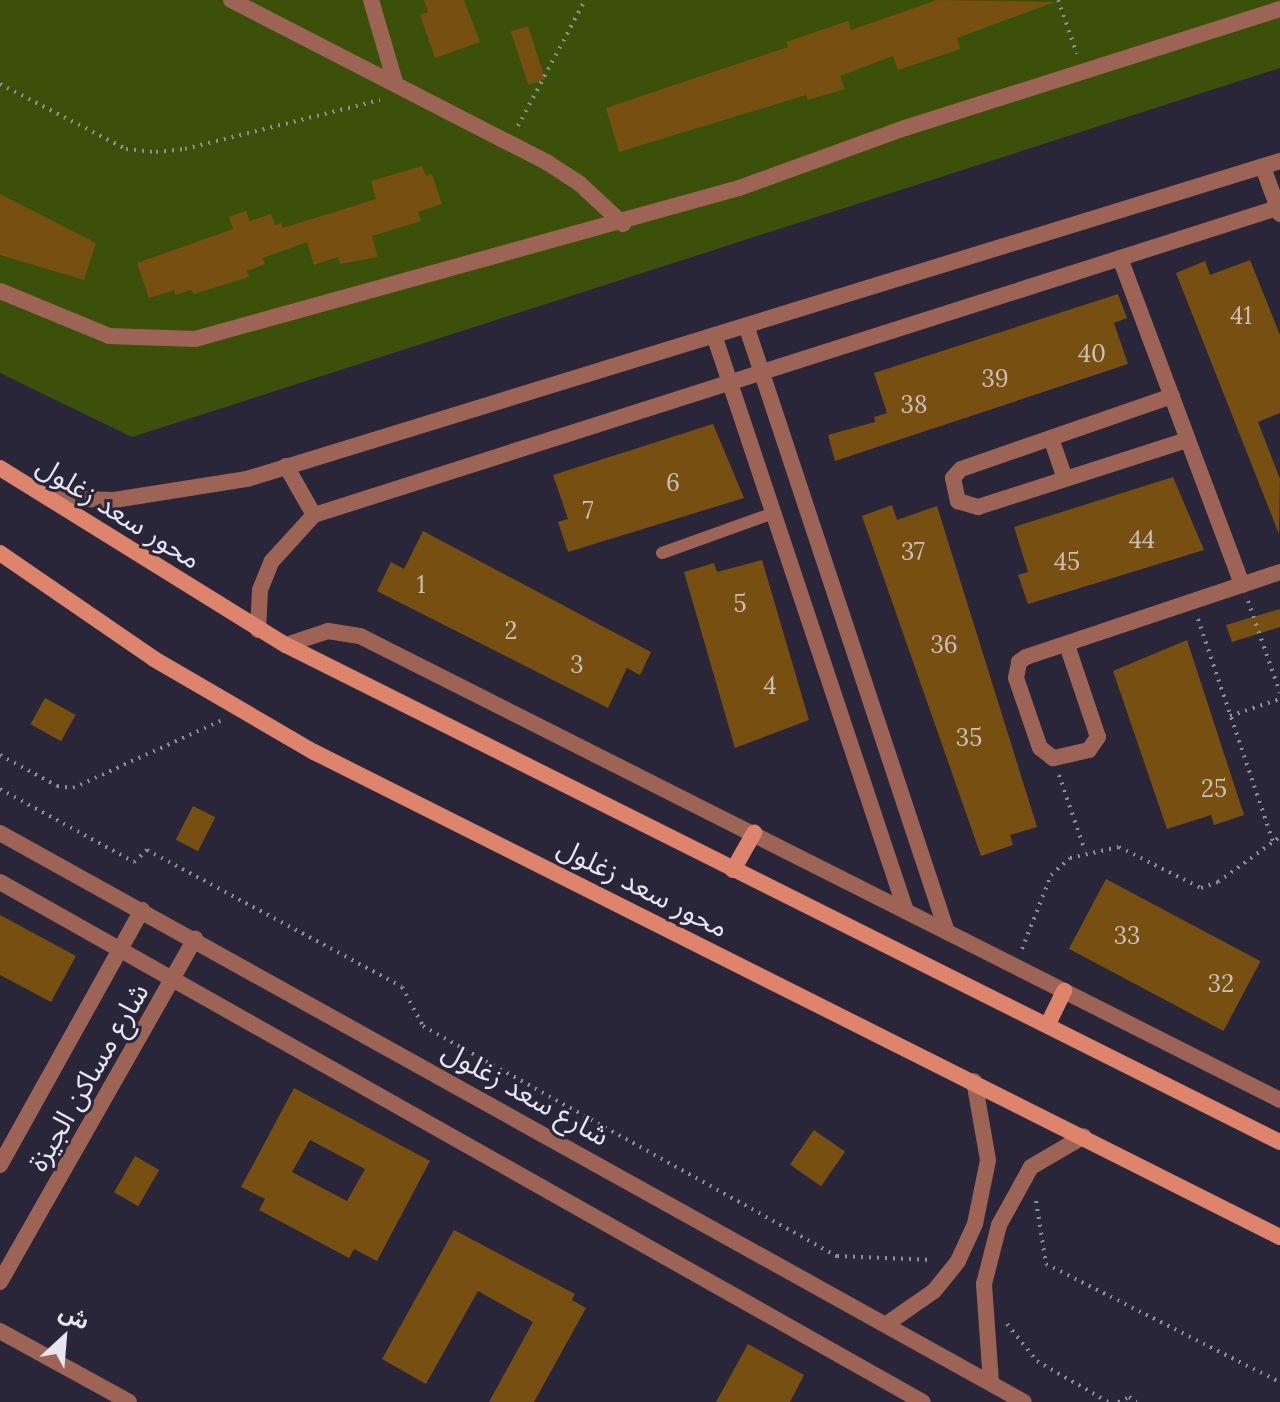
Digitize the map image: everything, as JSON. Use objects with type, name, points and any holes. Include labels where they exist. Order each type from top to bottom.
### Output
[{"type":"main road","name":"محور سعد زغلول","points":[[0,468],[286,645],[1280,1142]]},
{"type":"main road","name":"محور سعد زغلول","points":[[0,553],[241,712],[1280,1237]]},
{"type":"main road","points":[[733,870],[754,833]]},
{"type":"main road","points":[[1048,1024],[1064,991]]},
{"type":"street","points":[[231,0],[510,142],[580,184],[623,224]]},
{"type":"street","points":[[371,0],[395,82]]},
{"type":"street","points":[[0,291],[109,336],[180,340],[623,224],[1280,9]]},
{"type":"street","points":[[48,498],[114,500],[185,492],[286,466],[715,338],[1280,161]]},
{"type":"street","points":[[258,630],[260,590],[272,561],[314,515],[1279,210],[1263,167]]},
{"type":"street","points":[[1120,258],[1242,585]]},
{"type":"street","points":[[747,328],[947,932]]},
{"type":"street","points":[[715,338],[906,911]]},
{"type":"street","points":[[1172,396],[956,472],[953,484],[958,501],[978,507],[1187,440]]},
{"type":"street","points":[[1051,438],[1065,479]]},
{"type":"street","points":[[286,466],[314,515]]},
{"type":"street","points":[[1067,645],[1098,737],[1089,750],[1053,758],[1040,748],[1016,670],[1026,657],[1280,572]]},
{"type":"street","points":[[286,645],[328,631],[360,636],[1280,1100]]},
{"type":"street","name":"شارع سعد زغلول","points":[[0,833],[888,1323],[1024,1402]]},
{"type":"street","points":[[0,882],[175,977],[923,1402]]},
{"type":"street","name":"شارع مساكن الجيزة","points":[[0,1165],[142,910]]},
{"type":"street","name":"شارع مساكن الجيزة","points":[[0,1282],[195,939]]},
{"type":"street","points":[[888,1323],[934,1291],[958,1261],[975,1224],[988,1160],[974,1081]]},
{"type":"street","points":[[991,1382],[984,1284],[999,1225],[1031,1167],[1084,1136]]},
{"type":"street","points":[[0,1331],[129,1402]]},
{"type":"lane","points":[[662,553],[774,513]]},
{"type":"path","points":[[510,142],[585,0]]},
{"type":"path","points":[[1058,0],[1083,72]]},
{"type":"path","points":[[0,84],[126,149],[156,152],[185,149],[413,92]]},
{"type":"path","points":[[1242,585],[1280,693]]},
{"type":"path","points":[[1192,602],[1273,842]]},
{"type":"path","points":[[1230,716],[1280,699]]},
{"type":"path","points":[[0,755],[57,786],[73,788],[241,712]]},
{"type":"path","points":[[1053,758],[1085,851]]},
{"type":"path","points":[[0,789],[134,862],[147,850],[402,987],[423,1026],[837,1256],[958,1261]]},
{"type":"path","points":[[1015,966],[1051,875],[1085,851],[1119,847],[1201,888],[1225,878],[1280,837]]},
{"type":"path","points":[[1031,1167],[1046,1264],[1280,1382]]},
{"type":"path","points":[[1004,1318],[1037,1361],[1108,1402]]},
{"type":"path","points":[[1118,1402],[1129,1397],[1137,1402]]},
{"type":"green space","points":[[0,0],[1280,0],[1280,68],[132,437],[0,373]]},
{"type":"building","points":[[424,0],[464,0],[480,42],[435,58],[420,15],[428,12]]},
{"type":"building","points":[[937,0],[1055,2],[957,38],[960,49],[898,70],[893,56],[840,76],[845,89],[808,100],[806,95],[619,152],[606,108],[788,47],[786,42],[848,21],[851,30]]},
{"type":"building","points":[[528,26],[545,79],[528,85],[511,32]]},
{"type":"building","points":[[422,166],[426,176],[432,174],[442,204],[418,212],[421,221],[372,236],[378,257],[340,264],[338,257],[314,265],[307,242],[263,258],[265,264],[247,271],[249,277],[194,294],[191,290],[175,295],[174,290],[149,298],[137,263],[233,229],[229,217],[246,211],[250,221],[271,214],[275,225],[281,223],[283,228],[376,199],[371,181]]},
{"type":"building","points":[[0,194],[96,243],[84,280],[0,255]]},
{"type":"building","points":[[1250,260],[1280,335],[1280,413],[1258,422],[1280,479],[1279,534],[1176,273],[1205,261],[1210,275]]},
{"type":"building","points":[[1118,294],[1127,318],[1114,323],[1128,364],[835,461],[828,435],[875,422],[874,417],[887,413],[874,373]]},
{"type":"building","points":[[713,424],[744,498],[568,552],[558,522],[568,519],[553,475]]},
{"type":"building","points":[[1173,477],[1204,550],[1028,604],[1018,575],[1028,572],[1014,527]]},
{"type":"building","points":[[892,505],[897,520],[937,506],[1037,827],[1010,835],[1013,845],[981,856],[862,516]]},
{"type":"building","points":[[423,531],[651,652],[640,675],[627,668],[608,708],[377,591],[391,562],[404,569]]},
{"type":"building","points":[[762,560],[809,720],[735,748],[684,572],[714,563],[717,572]]},
{"type":"building","points":[[1280,609],[1280,627],[1232,642],[1226,625]]},
{"type":"building","points":[[1187,640],[1244,815],[1214,825],[1211,815],[1167,829],[1113,671]]},
{"type":"building","points":[[45,698],[76,715],[61,741],[30,724]]},
{"type":"building","points":[[193,806],[215,817],[198,851],[176,840]]},
{"type":"building","points":[[1106,879],[1261,961],[1223,1031],[1069,949]]},
{"type":"building","points":[[0,915],[76,956],[51,1002],[0,975]]},
{"type":"building","points":[[294,1088],[430,1161],[377,1261],[354,1249],[349,1258],[259,1210],[265,1199],[241,1187]],"holes":[[[310,1140],[365,1169],[347,1201],[292,1172]]]},
{"type":"building","points":[[814,1130],[845,1152],[821,1186],[790,1164]]},
{"type":"building","points":[[135,1156],[159,1170],[138,1206],[114,1192]]},
{"type":"building","points":[[454,1230],[575,1294],[572,1300],[586,1308],[534,1402],[489,1402],[533,1322],[478,1291],[426,1384],[382,1359]]},
{"type":"building","points":[[748,1344],[804,1375],[790,1402],[716,1402]]}]
